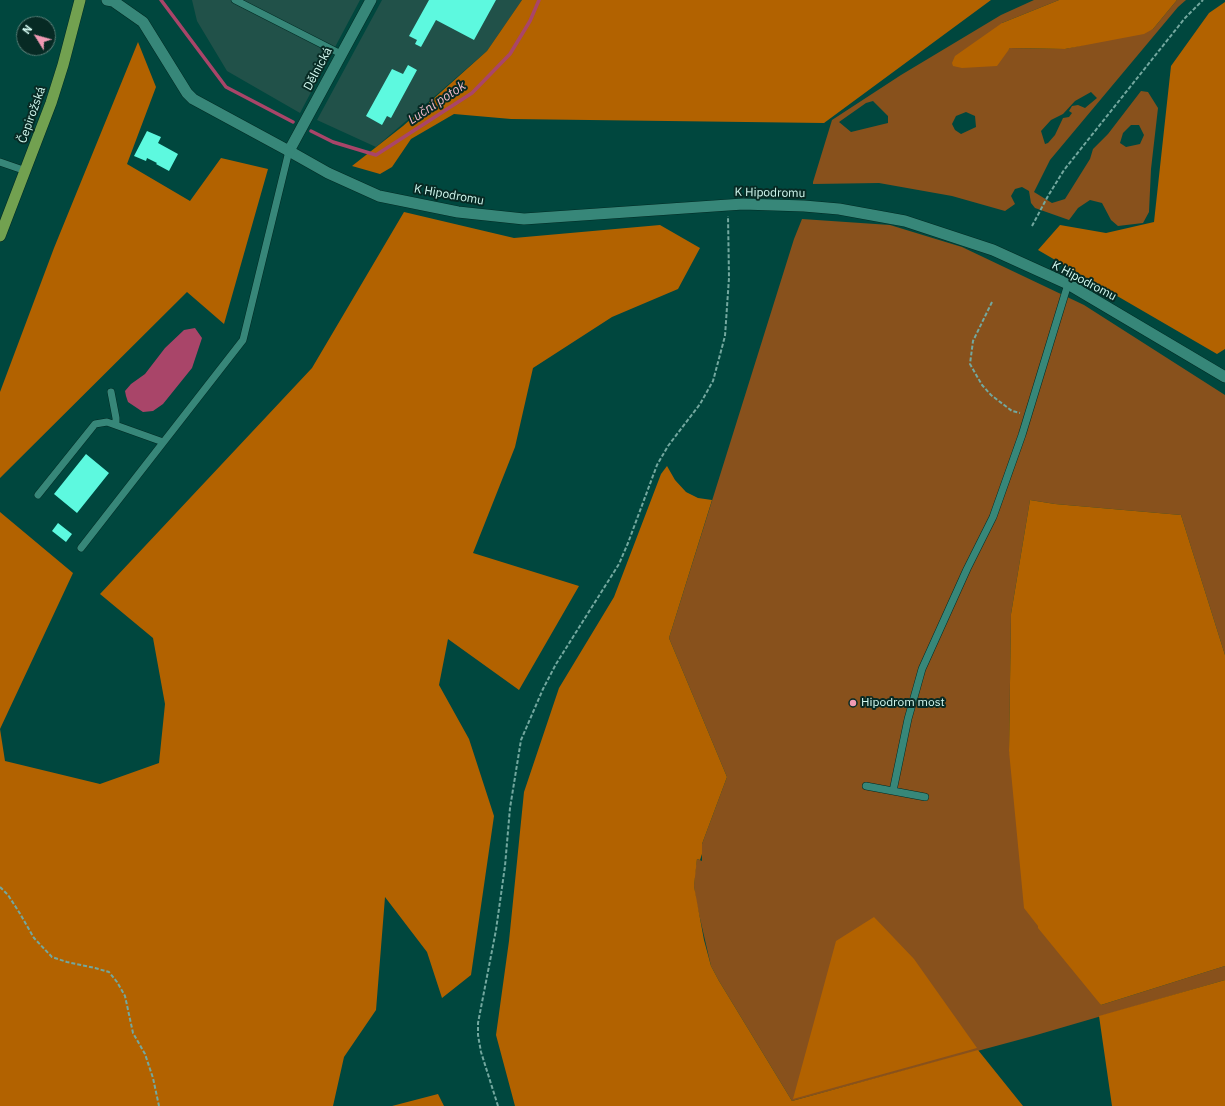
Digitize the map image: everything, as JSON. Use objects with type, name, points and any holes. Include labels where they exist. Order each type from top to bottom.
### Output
[{"type":"main road","name":"Čepirožská","points":[[0,236],[51,104],[80,0]]},
{"type":"street","name":"K Hipodromu","points":[[107,0],[113,1],[143,22],[187,93],[193,99],[328,173],[380,196],[458,212],[524,219],[743,204],[839,209],[905,221],[993,250],[1068,284],[1224,375]]},
{"type":"street","name":"Dělnická","points":[[289,151],[371,0]]},
{"type":"lane","points":[[240,1],[341,54]]},
{"type":"lane","points":[[81,548],[243,340],[289,151]]},
{"type":"lane","points":[[0,162],[26,171]]},
{"type":"lane","points":[[893,791],[908,719],[922,669],[967,569],[993,517],[1028,416],[1068,284]]},
{"type":"lane","points":[[111,392],[116,425]]},
{"type":"lane","points":[[38,495],[95,424],[107,422],[163,442]]},
{"type":"lane","points":[[866,786],[925,797]]},
{"type":"path","points":[[1032,226],[1064,170],[1185,18],[1203,0]]},
{"type":"path","points":[[498,1106],[481,1052],[478,1035],[478,1023],[496,930],[505,866],[513,787],[521,740],[542,689],[619,564],[657,465],[668,446],[700,404],[713,381],[723,347],[726,329],[729,278],[728,205]]},
{"type":"path","points":[[992,302],[973,341],[970,364],[982,385],[991,395],[1012,411],[1028,416]]},
{"type":"path","points":[[0,888],[8,895],[34,938],[52,957],[109,972],[117,982],[125,996],[133,1033],[145,1054],[153,1078],[159,1106]]},
{"type":"shaded area","points":[[192,0],[360,0],[300,113],[227,71],[197,21]]},
{"type":"shaded area","points":[[382,0],[522,0],[487,51],[376,147],[317,120]]},
{"type":"shaded area","points":[[522,0],[991,0],[824,123],[511,119],[454,114],[411,139],[392,167],[380,174],[352,166],[403,126],[487,51]]},
{"type":"shaded area","points":[[1034,0],[1059,0],[1002,23],[1003,55],[1010,48],[1065,49],[1153,29],[1177,0],[1186,0],[1178,7],[1050,160],[1034,192],[1052,203],[1065,199],[1090,159],[1093,149],[1108,134],[1141,91],[1148,92],[1158,108],[1151,169],[1149,212],[1143,223],[1118,226],[1111,220],[1102,203],[1090,200],[1078,208],[1069,220],[1035,208],[1031,203],[1029,191],[1022,187],[1015,189],[1011,196],[1015,204],[1005,211],[952,196],[879,183],[813,184],[832,120],[901,75],[1001,15]],"holes":[[[1091,92],[1097,98],[1085,108],[1078,105],[1072,106],[1069,111],[1072,113],[1069,117],[1063,118],[1055,135],[1048,143],[1045,144],[1041,131],[1051,120],[1063,114],[1075,101]],[[873,101],[888,116],[888,123],[851,132],[839,122],[866,103]],[[966,112],[975,116],[976,127],[961,134],[955,130],[952,124],[956,116]],[[1131,125],[1139,125],[1144,135],[1140,144],[1126,147],[1120,143],[1123,133]]]},
{"type":"shaded area","points":[[1059,0],[1177,0],[1153,29],[1144,34],[1065,49],[1010,48],[997,66],[962,68],[953,66],[952,63],[955,56],[1002,23]]},
{"type":"shaded area","points":[[1225,2],[1225,349],[1217,354],[1038,250],[1060,225],[1106,233],[1154,222],[1171,66],[1209,13]]},
{"type":"shaded area","points":[[138,42],[156,87],[127,164],[190,201],[221,158],[268,169],[224,324],[187,292],[0,478],[0,392],[54,248]]},
{"type":"shaded area","points":[[404,212],[514,238],[660,225],[700,248],[678,289],[612,317],[533,368],[515,447],[473,553],[579,586],[519,690],[448,639],[439,685],[469,739],[494,816],[471,975],[442,998],[427,952],[385,897],[376,1010],[344,1057],[333,1106],[0,1106],[0,729],[5,761],[100,784],[159,763],[165,704],[153,638],[100,594],[312,368]]},
{"type":"shaded area","name":"Hipodrom most","points":[[802,219],[890,225],[962,247],[1084,305],[1225,395],[1225,655],[1181,515],[1055,504],[1030,500],[1011,614],[1009,751],[1101,1005],[1225,966],[1225,980],[1033,1036],[792,1101],[711,966],[696,901],[694,886],[695,873],[697,859],[702,861],[702,844],[727,777],[669,638],[794,239]]},
{"type":"shaded area","points":[[195,328],[202,338],[192,368],[163,404],[153,411],[143,412],[128,402],[125,391],[131,384],[145,374],[165,348],[184,330]]},
{"type":"shaded area","points":[[667,466],[675,480],[686,492],[698,498],[712,500],[669,638],[727,777],[702,844],[702,854],[700,860],[697,859],[694,886],[704,940],[711,966],[719,981],[792,1101],[978,1050],[1023,1106],[515,1106],[496,1035],[509,941],[524,792],[559,688],[614,597],[661,474]]},
{"type":"shaded area","points":[[1030,500],[1055,504],[1181,515],[1225,655],[1225,966],[1101,1005],[1038,928],[1024,908],[1009,751],[1011,614]]},
{"type":"shaded area","points":[[0,512],[73,573],[0,729]]},
{"type":"shaded area","points":[[874,917],[914,959],[977,1048],[793,1099],[836,941]]},
{"type":"shaded area","points":[[1225,980],[1225,1106],[1112,1106],[1099,1016]]},
{"type":"shaded area","points":[[438,1094],[444,1106],[392,1106]]},
{"type":"building","points":[[429,0],[496,0],[474,40],[436,20],[421,47],[415,44],[417,40],[409,36]]},
{"type":"building","points":[[408,65],[417,70],[391,118],[387,116],[382,125],[366,116],[392,69],[403,74]]},
{"type":"building","points":[[147,131],[161,137],[158,143],[178,154],[169,171],[147,158],[146,161],[134,156]]},
{"type":"building","points":[[86,454],[109,473],[77,513],[54,494]]},
{"type":"building","points":[[58,523],[72,534],[66,542],[52,531]]},
{"type":"waterway","name":"Luční potok","points":[[161,0],[226,87],[293,122]]},
{"type":"waterway","name":"Luční potok","points":[[311,131],[333,142],[376,155],[472,93],[510,54],[530,21],[539,0]]},
{"type":"place","name":"Hipodrom most","points":[[853,703]]}]
